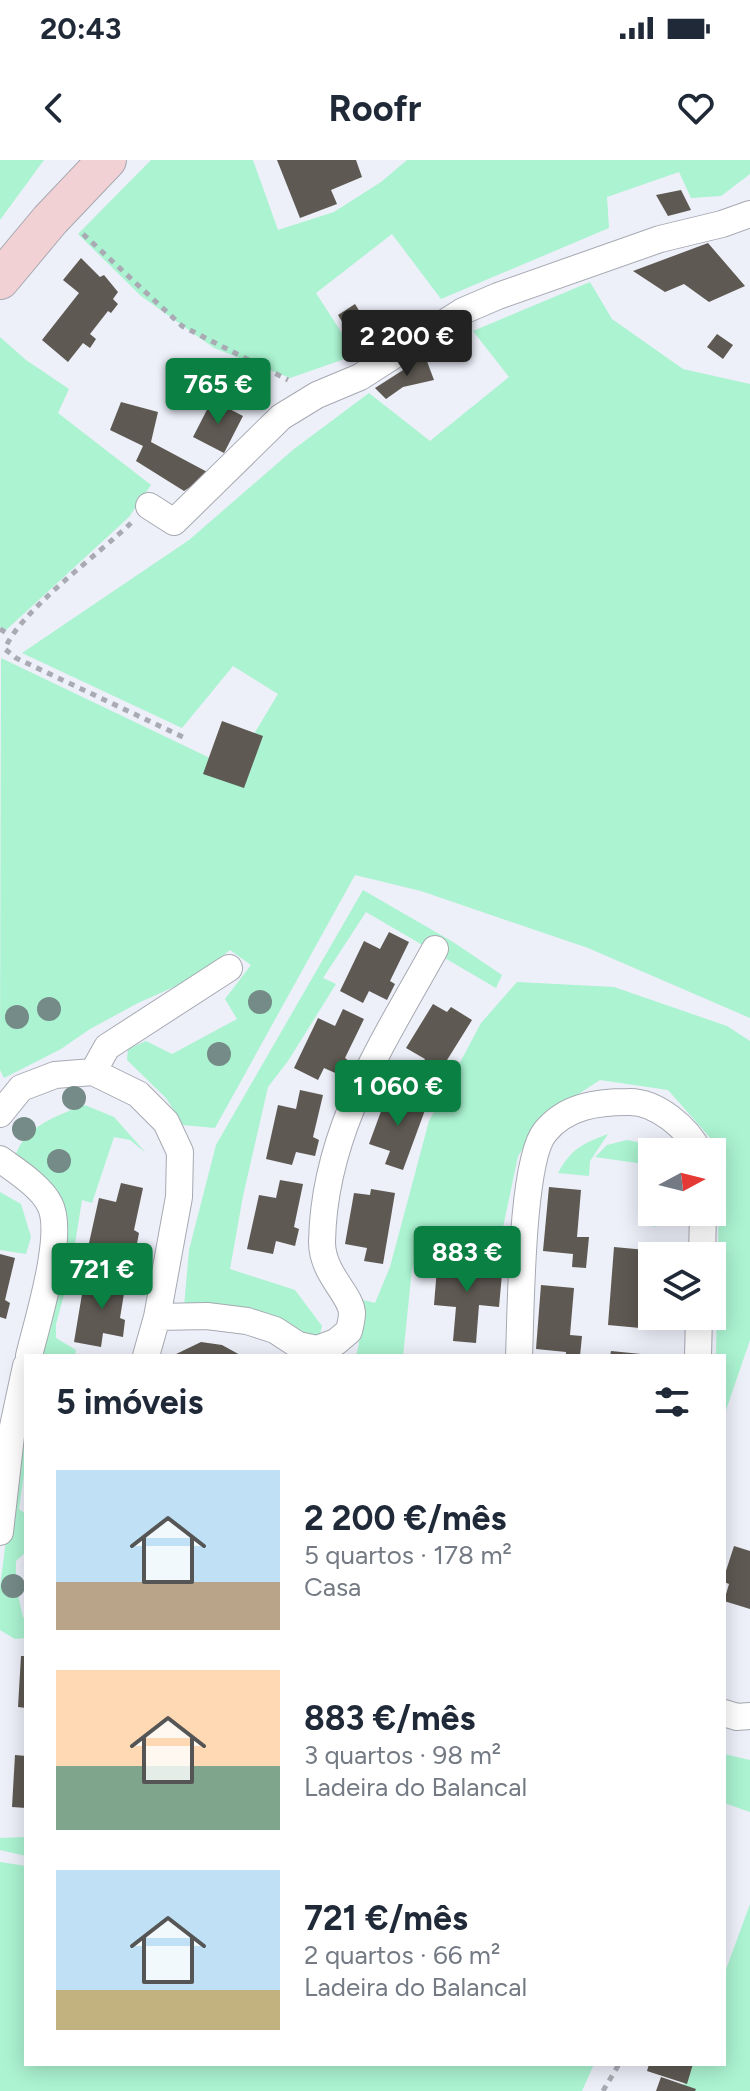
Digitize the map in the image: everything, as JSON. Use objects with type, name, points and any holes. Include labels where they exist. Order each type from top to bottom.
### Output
[{"type":"main road","points":[[0,280],[50,220],[107,160]]},
{"type":"street","points":[[149,506],[174,522],[281,417],[317,395],[360,377],[463,311],[660,239],[750,214]]},
{"type":"street","points":[[157,1317],[207,1316],[247,1321],[275,1330],[298,1345],[317,1349],[336,1342],[349,1331],[352,1310],[322,1257],[323,1226],[337,1145],[358,1087],[435,949]]},
{"type":"street","points":[[93,1072],[107,1047],[229,968]]},
{"type":"street","points":[[0,1114],[21,1088],[55,1075],[93,1072],[138,1094],[166,1122],[180,1152],[179,1197],[157,1317],[147,1354]]},
{"type":"street","points":[[519,1354],[529,1180],[543,1133],[572,1110],[600,1102],[636,1102],[669,1115],[688,1138]]},
{"type":"street","points":[[0,1159],[24,1175],[50,1205],[56,1237],[29,1354]]},
{"type":"street","points":[[698,1354],[699,1330]]},
{"type":"street","points":[[0,1532],[11,1436],[24,1375]]},
{"type":"street","points":[[726,1714],[750,1716]]},
{"type":"path","points":[[75,226],[182,326],[317,395]]},
{"type":"path","points":[[149,506],[46,599],[10,635],[5,649],[16,658],[185,738]]},
{"type":"path","points":[[0,629],[10,635]]},
{"type":"path","points":[[603,2091],[618,2066]]},
{"type":"green space","points":[[0,160],[44,160],[0,220]]},
{"type":"green space","points":[[151,160],[253,160],[278,230],[334,212],[381,182],[407,160],[750,160],[750,174],[721,196],[691,198],[679,172],[607,197],[609,228],[441,299],[392,234],[316,293],[356,355],[290,378],[214,348],[141,296],[78,234]]},
{"type":"green space","points":[[590,282],[612,319],[683,369],[750,384],[750,1018],[588,948],[421,891],[355,875],[215,1128],[183,1125],[166,1098],[127,1060],[128,1049],[146,1041],[172,1054],[237,1019],[225,999],[251,965],[230,950],[194,978],[138,1003],[61,1049],[4,1078],[0,1070],[1,658],[233,769],[278,694],[233,666],[182,728],[22,653],[189,540],[294,449],[369,393],[430,441],[509,377],[473,331]]},
{"type":"green space","points":[[0,337],[26,360],[69,389],[58,413],[151,485],[129,517],[5,631],[0,627]]},
{"type":"green space","points":[[363,890],[453,942],[502,975],[496,988],[366,912],[323,978],[336,984],[268,1087],[230,1269],[295,1290],[322,1326],[318,1342],[284,1324],[233,1305],[184,1307],[189,1250],[216,1145]]},
{"type":"green space","points":[[517,982],[614,987],[727,1026],[750,1041],[750,1340],[726,1410],[726,1354],[716,1354],[717,1330],[726,1330],[726,1242],[718,1242],[719,1226],[726,1226],[726,1138],[710,1138],[668,1090],[600,1080],[546,1115],[518,1156],[501,1237],[423,1226],[412,1269],[403,1354],[356,1354],[359,1343],[351,1297],[375,1303],[390,1267],[429,1121],[481,1023]]},
{"type":"green space","points":[[85,1105],[114,1117],[146,1153],[130,1140],[114,1137],[92,1203],[82,1200],[74,1250],[100,1262],[95,1276],[72,1266],[56,1324],[56,1338],[76,1350],[75,1354],[34,1354],[61,1249],[25,1165],[16,1154],[27,1136],[54,1118]]},
{"type":"green space","points":[[608,1134],[590,1161],[589,1176],[558,1173],[578,1148]]},
{"type":"green space","points":[[627,1140],[638,1143],[638,1163],[595,1157],[607,1145]]},
{"type":"green space","points":[[0,1192],[21,1204],[31,1237],[26,1254],[0,1250]]},
{"type":"green space","points":[[24,1436],[24,1475],[19,1509],[24,1513],[24,1554],[16,1561],[16,1586],[24,1618],[24,1638],[15,1639],[0,1630],[0,1587],[14,1477]]},
{"type":"green space","points":[[726,1754],[750,1760],[750,1812],[726,1804]]},
{"type":"green space","points":[[24,1837],[24,1856],[0,1850],[0,1838]]},
{"type":"green space","points":[[0,1862],[24,1866],[24,2066],[593,2066],[582,2091],[0,2091]]},
{"type":"green space","points":[[750,1904],[750,2091],[681,2091],[690,2066],[726,2066],[726,1970]]},
{"type":"building","points":[[277,160],[356,160],[362,177],[331,190],[337,204],[300,218]]},
{"type":"building","points":[[681,190],[691,210],[668,216],[656,195]]},
{"type":"building","points":[[708,243],[745,286],[709,302],[684,284],[665,292],[633,271]]},
{"type":"building","points":[[81,258],[100,277],[104,275],[118,292],[113,299],[118,304],[111,313],[108,311],[90,334],[96,339],[90,348],[83,343],[68,362],[42,340],[79,293],[63,280]]},
{"type":"building","points":[[355,304],[381,346],[363,357],[338,315]]},
{"type":"building","points":[[717,334],[733,345],[723,359],[707,347]]},
{"type":"building","points":[[425,356],[434,380],[403,387],[386,399],[375,388]]},
{"type":"building","points":[[212,400],[243,416],[224,453],[193,437]]},
{"type":"building","points":[[121,402],[158,412],[151,442],[211,474],[184,491],[136,461],[143,446],[110,430]]},
{"type":"building","points":[[222,721],[263,736],[244,788],[203,774]]},
{"type":"building","points":[[389,932],[409,942],[390,981],[395,984],[387,1000],[369,991],[363,1003],[340,991],[364,941],[380,949]]},
{"type":"building","points":[[433,1004],[447,1012],[451,1007],[472,1020],[434,1081],[418,1071],[425,1059],[406,1048]]},
{"type":"building","points":[[343,1009],[364,1019],[345,1058],[350,1062],[342,1076],[324,1068],[318,1080],[294,1068],[318,1018],[335,1026]]},
{"type":"building","points":[[300,1090],[323,1095],[313,1137],[319,1140],[315,1156],[296,1152],[292,1165],[266,1159],[278,1105],[296,1109]]},
{"type":"building","points":[[405,1094],[428,1102],[403,1170],[385,1164],[390,1151],[369,1144],[387,1095],[402,1101]]},
{"type":"building","points":[[280,1180],[303,1184],[294,1227],[299,1229],[295,1246],[276,1241],[273,1254],[247,1249],[259,1195],[276,1198]]},
{"type":"building","points":[[121,1183],[143,1188],[134,1230],[139,1233],[136,1249],[116,1244],[113,1258],[87,1252],[99,1198],[116,1202]]},
{"type":"building","points":[[549,1187],[581,1190],[577,1237],[589,1237],[586,1268],[572,1267],[573,1254],[543,1251]]},
{"type":"building","points":[[371,1189],[395,1193],[383,1264],[364,1261],[367,1248],[345,1244],[354,1193],[370,1195]]},
{"type":"building","points":[[614,1247],[638,1249],[638,1328],[608,1325]]},
{"type":"building","points":[[460,1249],[477,1252],[475,1272],[502,1274],[499,1307],[479,1305],[476,1343],[453,1341],[456,1307],[434,1305],[437,1268],[458,1270]]},
{"type":"building","points":[[0,1254],[15,1258],[5,1300],[10,1303],[6,1319],[0,1317]]},
{"type":"building","points":[[105,1271],[127,1275],[120,1318],[125,1320],[123,1337],[103,1333],[101,1347],[74,1342],[83,1288],[101,1291]]},
{"type":"building","points":[[541,1285],[574,1288],[570,1335],[582,1336],[580,1354],[536,1349]]},
{"type":"building","points":[[201,1342],[222,1345],[238,1354],[176,1354]]},
{"type":"building","points":[[611,1351],[641,1354],[610,1354]]},
{"type":"building","points":[[734,1546],[750,1551],[750,1609],[726,1602],[729,1584],[726,1583],[726,1571]]},
{"type":"building","points":[[21,1656],[24,1656],[24,1708],[18,1707]]},
{"type":"building","points":[[15,1755],[24,1756],[24,1808],[12,1807]]},
{"type":"building","points":[[648,2066],[692,2066],[687,2084],[647,2071]]},
{"type":"building","points":[[661,2077],[696,2089],[656,2091]]}]
